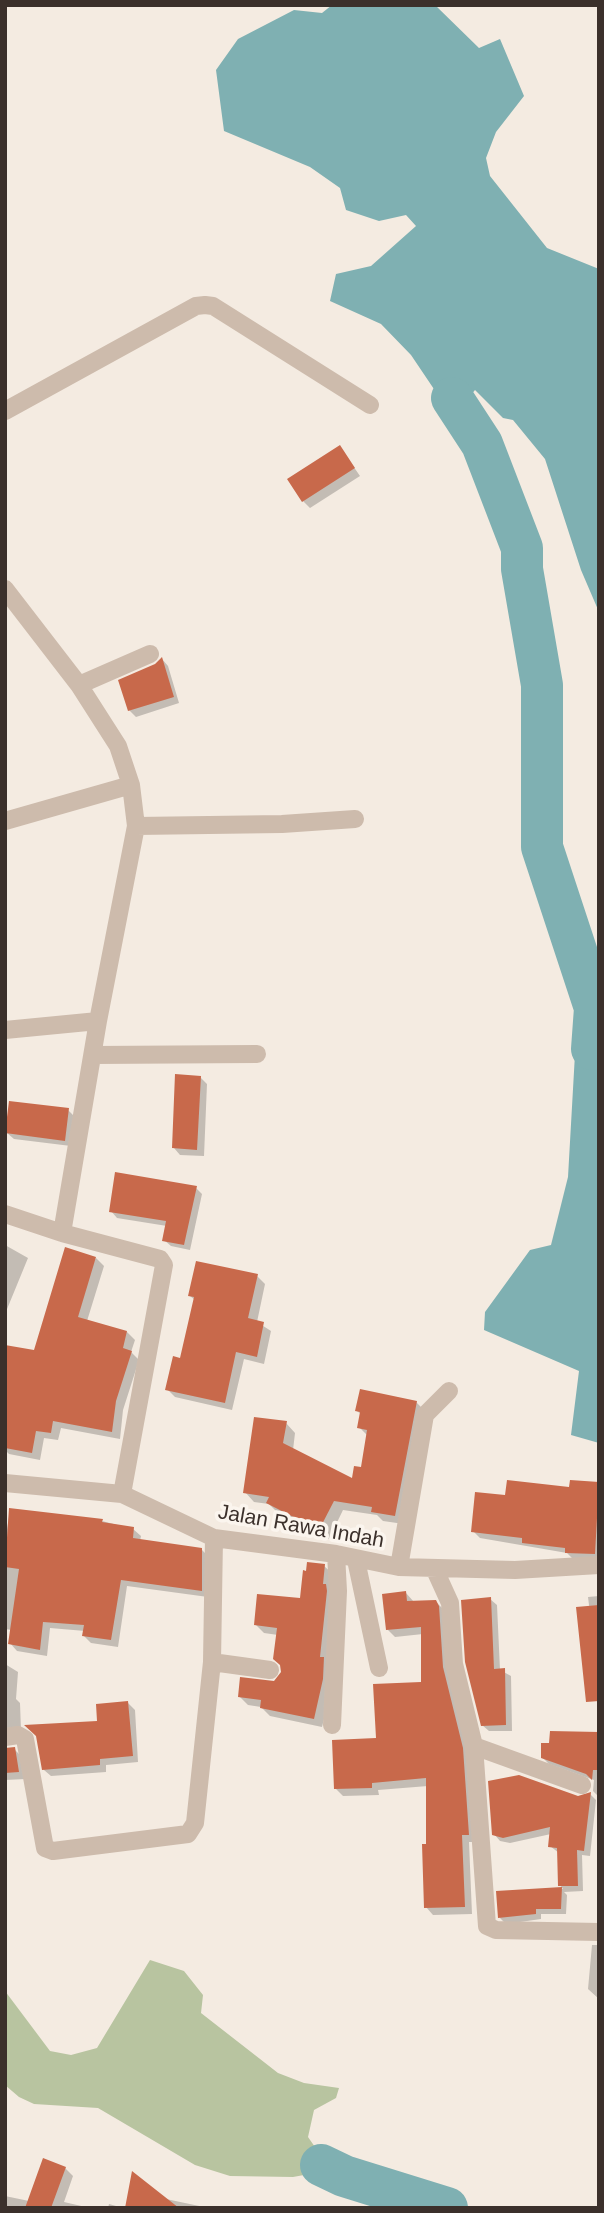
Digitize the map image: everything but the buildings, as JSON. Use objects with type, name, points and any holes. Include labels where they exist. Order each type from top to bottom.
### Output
[{"type":"street","points":[[5,411],[196,306],[205,305],[213,306],[370,405]]},
{"type":"street","points":[[5,589],[79,685],[118,746],[131,785],[136,826],[98,1021],[62,1233]]},
{"type":"street","points":[[79,685],[149,654]]},
{"type":"street","points":[[5,821],[131,785]]},
{"type":"street","points":[[136,826],[270,825],[355,819]]},
{"type":"street","points":[[5,1030],[98,1021]]},
{"type":"street","points":[[93,1055],[257,1054]]},
{"type":"street","points":[[5,1214],[62,1233],[160,1259],[164,1265],[122,1494]]},
{"type":"street","points":[[399,1567],[425,1415],[449,1391]]},
{"type":"street","name":"Jalan Rawa Indah","points":[[5,1483],[122,1494],[214,1538],[336,1554],[399,1567],[515,1570],[599,1565]]},
{"type":"street","points":[[5,1737],[18,1735],[25,1739],[45,1848],[53,1851],[188,1834],[195,1823],[212,1662],[214,1538]]},
{"type":"street","points":[[332,1725],[338,1591],[336,1554]]},
{"type":"street","points":[[356,1560],[379,1668]]},
{"type":"street","points":[[435,1570],[450,1603],[454,1664],[474,1746],[487,1926],[496,1930],[599,1932]]},
{"type":"street","points":[[212,1662],[270,1670]]},
{"type":"street","points":[[474,1746],[582,1786]]},
{"type":"green space","points":[[150,1960],[184,1971],[203,1995],[201,2013],[278,2073],[304,2083],[339,2088],[336,2098],[314,2110],[308,2137],[324,2160],[315,2173],[293,2177],[230,2176],[195,2165],[98,2108],[34,2104],[19,2097],[5,2085],[5,1991],[50,2051],[71,2055],[97,2048]]},
{"type":"water","points":[[332,5],[435,5],[479,48],[500,39],[524,96],[496,132],[486,158],[490,176],[547,248],[599,269],[599,612],[581,570],[545,459],[513,420],[503,418],[475,390],[467,400],[493,430],[477,453],[411,355],[381,324],[330,301],[336,274],[371,266],[416,226],[406,215],[379,221],[346,210],[340,188],[310,167],[224,131],[216,70],[238,39],[294,10],[322,13]]},
{"type":"water","points":[[599,988],[599,1443],[571,1435],[579,1371],[484,1330],[485,1312],[530,1250],[551,1245],[568,1177],[578,1001]]},
{"type":"waterway","points":[[452,398],[482,444],[522,548],[522,569],[542,685],[542,847],[595,1008],[592,1049]]},
{"type":"waterway","points":[[321,2165],[344,2176],[447,2208]]}]
